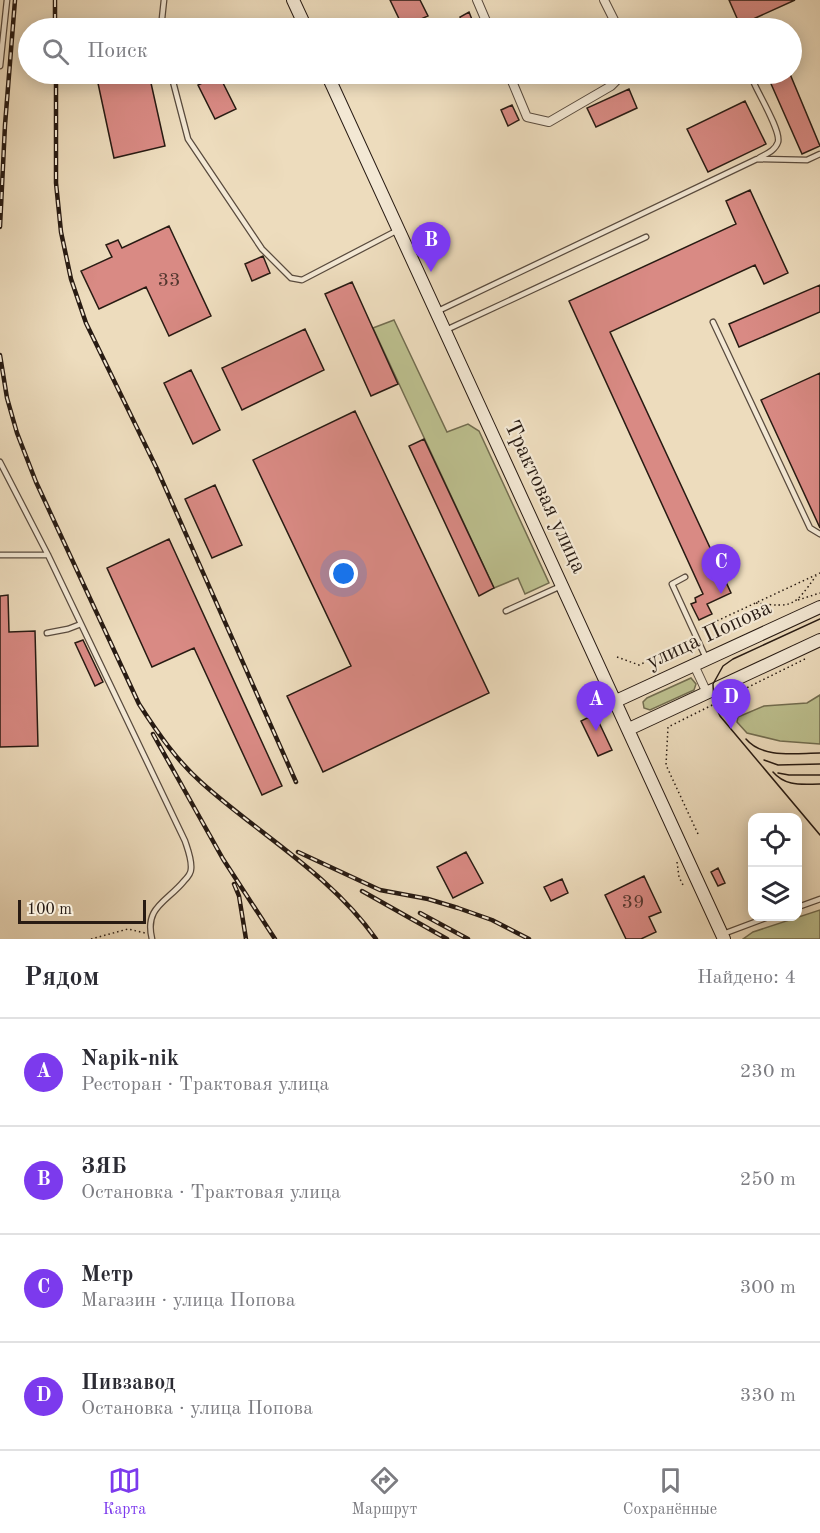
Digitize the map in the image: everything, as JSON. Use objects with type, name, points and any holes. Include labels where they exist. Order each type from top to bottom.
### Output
[{"type":"main road","points":[[293,0],[301,18]]},
{"type":"main road","name":"Трактовая улица","points":[[332,84],[723,937]]},
{"type":"main road","name":"улица Попова","points":[[616,701],[820,607]]},
{"type":"main road","points":[[629,729],[820,640]]},
{"type":"street","points":[[477,0],[485,18]]},
{"type":"street","points":[[604,0],[613,18]]},
{"type":"street","points":[[513,84],[527,117],[549,122],[613,84]]},
{"type":"street","points":[[694,665],[706,693]]},
{"type":"lane","points":[[0,66],[7,0]]},
{"type":"lane","points":[[162,18],[164,0]]},
{"type":"lane","points":[[174,84],[188,139],[262,249],[291,278],[302,280],[398,230]]},
{"type":"lane","points":[[436,312],[772,151],[778,143],[777,133],[754,84]]},
{"type":"lane","points":[[757,159],[807,160],[820,154]]},
{"type":"lane","points":[[444,331],[646,237]]},
{"type":"lane","points":[[713,322],[810,528],[820,534]]},
{"type":"lane","points":[[0,462],[48,555],[185,841],[191,860],[191,871],[183,883],[156,909],[149,921],[152,938]]},
{"type":"lane","points":[[0,555],[48,555]]},
{"type":"lane","points":[[685,577],[672,584],[706,659]]},
{"type":"lane","points":[[506,611],[562,586]]},
{"type":"lane","points":[[47,633],[81,624]]},
{"type":"lane","points":[[802,906],[820,899]]},
{"type":"lane","points":[[723,937],[760,921]]},
{"type":"path","points":[[617,657],[639,665],[697,639],[706,626],[820,573]]},
{"type":"path","points":[[798,600],[816,575]]},
{"type":"path","points":[[756,603],[784,607],[820,592]]},
{"type":"path","points":[[698,834],[666,765],[668,727],[810,657]]},
{"type":"path","points":[[676,860],[683,885]]},
{"type":"path","points":[[91,939],[128,929],[141,931],[152,938]]},
{"type":"green space","points":[[394,320],[447,432],[468,424],[479,431],[549,583],[525,594],[518,578],[494,588],[373,328]]},
{"type":"green space","points":[[691,678],[696,684],[694,690],[650,710],[644,708],[643,702],[647,698]]},
{"type":"green space","points":[[820,695],[820,744],[780,741],[747,733],[737,722],[738,717],[764,706],[807,703]]},
{"type":"green space","points":[[820,910],[820,939],[743,939],[753,932],[786,921],[802,921],[802,916]]},
{"type":"building","points":[[390,0],[420,0],[428,16],[423,18],[399,18]]},
{"type":"building","points":[[729,0],[795,0],[755,18],[737,18]]},
{"type":"building","points":[[469,12],[471,18],[460,18]]},
{"type":"building","points":[[98,84],[151,84],[165,146],[114,158]]},
{"type":"building","points":[[224,84],[236,109],[215,119],[198,85]]},
{"type":"building","points":[[771,84],[794,84],[820,146],[802,154]]},
{"type":"building","points":[[629,89],[637,108],[596,127],[587,108]]},
{"type":"building","points":[[745,101],[766,144],[708,172],[687,129]]},
{"type":"building","points":[[512,105],[519,120],[508,126],[501,110]]},
{"type":"building","points":[[750,190],[788,273],[764,284],[755,265],[610,332],[731,593],[707,604],[712,614],[699,620],[691,604],[696,602],[695,598],[703,594],[569,301],[736,224],[726,201]]},
{"type":"building","points":[[169,226],[211,316],[169,336],[146,287],[99,309],[81,271],[112,257],[106,245],[118,240],[122,248]]},
{"type":"building","points":[[263,256],[270,273],[252,281],[245,264]]},
{"type":"building","points":[[352,282],[398,384],[371,396],[325,294]]},
{"type":"building","points":[[820,285],[820,312],[739,347],[729,324]]},
{"type":"building","points":[[305,329],[324,370],[242,410],[222,368]]},
{"type":"building","points":[[191,370],[220,430],[193,444],[164,383]]},
{"type":"building","points":[[820,373],[820,528],[761,400]]},
{"type":"building","points":[[355,411],[489,693],[323,772],[287,696],[351,666],[253,460]]},
{"type":"building","points":[[424,439],[494,588],[479,596],[409,446]]},
{"type":"building","points":[[215,485],[242,545],[212,558],[185,499]]},
{"type":"building","points":[[169,539],[282,786],[262,795],[194,648],[152,667],[107,568]]},
{"type":"building","points":[[8,595],[9,632],[35,631],[38,746],[0,747],[0,596]]},
{"type":"building","points":[[83,640],[103,682],[95,686],[75,643]]},
{"type":"building","points":[[595,714],[612,750],[598,756],[581,721]]},
{"type":"building","points":[[466,852],[483,883],[453,898],[437,867]]},
{"type":"building","points":[[718,868],[725,883],[718,886],[711,872]]},
{"type":"building","points":[[644,876],[661,912],[649,917],[656,932],[641,939],[626,939],[605,895]]},
{"type":"building","points":[[562,879],[568,893],[551,901],[544,887]]},
{"type":"tram line","points":[[820,619],[733,659],[723,666],[713,684],[714,704],[720,716],[820,835]]},
{"type":"tram line","points":[[746,739],[761,750],[780,754],[820,753]]},
{"type":"tram line","points":[[764,760],[778,765],[820,764]]},
{"type":"tram line","points":[[773,772],[789,782],[820,784]]},
{"type":"tram line","points":[[778,773],[820,775]]},
{"type":"railway","points":[[0,227],[15,0]]},
{"type":"railway","points":[[55,0],[55,18]]},
{"type":"railway","points":[[56,84],[56,183],[61,232],[71,279],[86,323],[157,469],[296,782]]},
{"type":"railway","points":[[0,355],[7,398],[17,433],[36,482],[139,704],[168,746],[193,774],[224,802],[316,875],[358,916],[376,939]]},
{"type":"railway","points":[[153,734],[223,859],[275,939]]},
{"type":"railway","points":[[298,852],[380,890],[428,899],[458,908],[492,920],[529,939]]},
{"type":"railway","points":[[234,884],[239,896],[246,939]]},
{"type":"railway","points":[[362,891],[447,939]]},
{"type":"railway","points":[[420,913],[468,939]]},
{"type":"place","name":"ЗЯБ","points":[[431,272]]},
{"type":"place","name":"Метр","points":[[721,594]]},
{"type":"place","name":"Пивзавод","points":[[731,729]]},
{"type":"place","name":"Napik-nik","points":[[596,731]]}]
